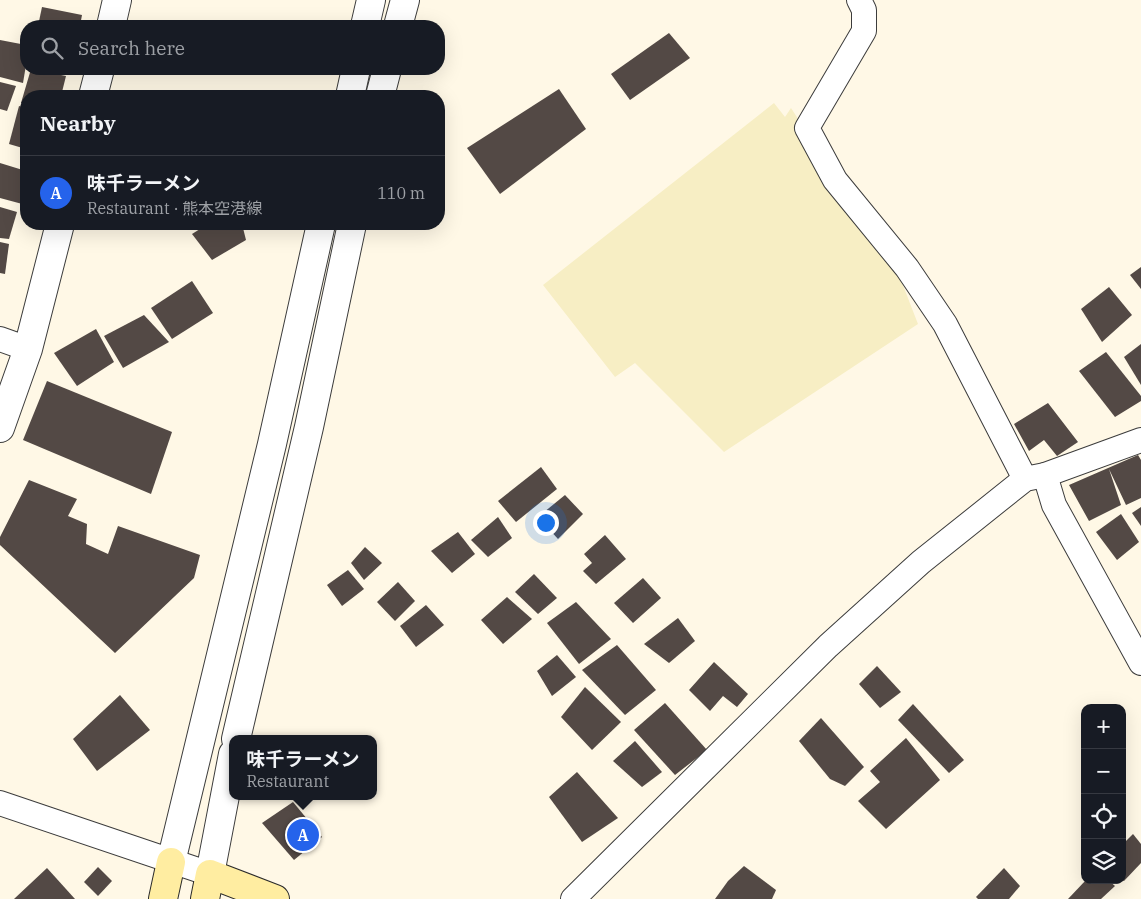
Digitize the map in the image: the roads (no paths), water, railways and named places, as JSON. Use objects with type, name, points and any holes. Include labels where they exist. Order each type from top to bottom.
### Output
[{"type":"main road","points":[[163,899],[171,862]]},
{"type":"main road","points":[[207,886],[275,899]]},
{"type":"street","points":[[112,20],[117,0]]},
{"type":"street","points":[[366,20],[371,0]]},
{"type":"street","points":[[400,20],[405,0]]},
{"type":"street","points":[[859,0],[864,10],[864,31],[807,128],[835,180],[907,268],[946,324],[1035,477],[1054,505],[1141,664]]},
{"type":"street","points":[[95,90],[98,75]]},
{"type":"street","points":[[351,90],[355,75]]},
{"type":"street","points":[[382,90],[385,75]]},
{"type":"street","points":[[0,428],[28,349],[58,230]]},
{"type":"street","points":[[171,862],[272,444],[320,230]]},
{"type":"street","points":[[237,735],[310,427],[351,230]]},
{"type":"street","points":[[0,339],[28,349]]},
{"type":"street","points":[[573,899],[828,646],[921,562],[1035,477],[1141,440]]},
{"type":"street","points":[[0,803],[171,862],[207,886],[229,774]]},
{"type":"place","name":"味千ラーメン","points":[[303,835]]}]
